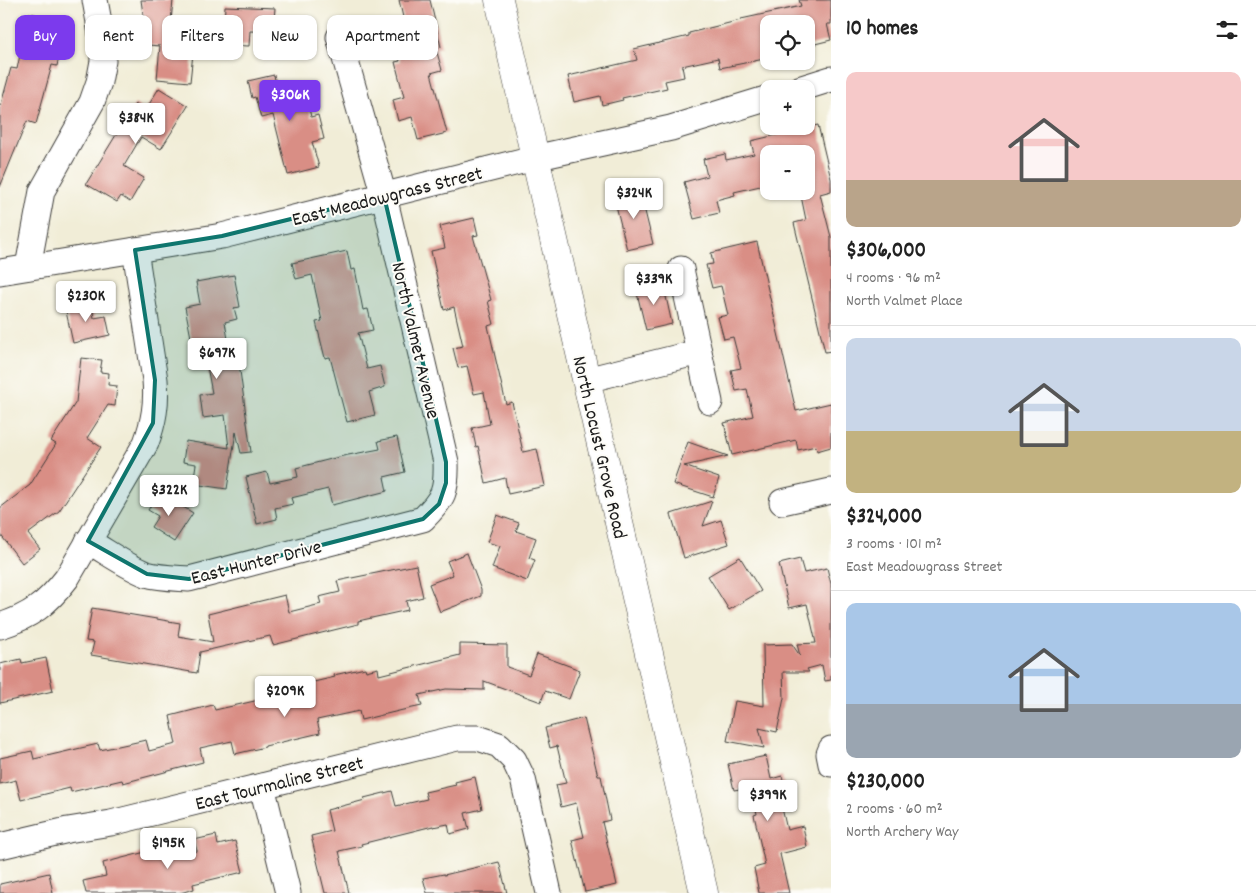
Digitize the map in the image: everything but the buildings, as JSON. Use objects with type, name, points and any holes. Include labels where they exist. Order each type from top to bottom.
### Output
[{"type":"main road","name":"North Locust Grove Road","points":[[498,0],[704,893]]},
{"type":"street","points":[[28,267],[42,191],[92,102],[99,82],[103,61],[102,39],[95,0]]},
{"type":"street","name":"North Valmet Avenue","points":[[346,60],[384,196],[446,462],[446,483]]},
{"type":"street","points":[[815,84],[831,79]]},
{"type":"street","name":"East Meadowgrass Street","points":[[0,272],[222,236],[534,158],[671,128],[760,101]]},
{"type":"street","points":[[0,626],[26,616],[54,595],[67,578],[146,443],[153,423],[156,380],[135,250]]},
{"type":"street","points":[[681,269],[710,402]]},
{"type":"street","points":[[586,380],[699,352]]},
{"type":"street","name":"East Hunter Drive","points":[[88,541],[127,565],[147,574],[189,579],[424,519],[438,504],[446,483]]},
{"type":"street","points":[[782,502],[831,491]]},
{"type":"street","name":"East Tourmaline Street","points":[[0,846],[68,830],[111,823],[457,738],[478,738],[499,745],[514,760],[523,779],[549,893]]},
{"type":"street","points":[[831,749],[829,754],[831,764]]},
{"type":"street","points":[[262,786],[288,893]]},
{"type":"highlighted area","points":[[384,196],[446,462],[446,483],[439,504],[423,519],[189,579],[147,574],[88,541],[153,423],[155,380],[135,250],[222,236]]}]
